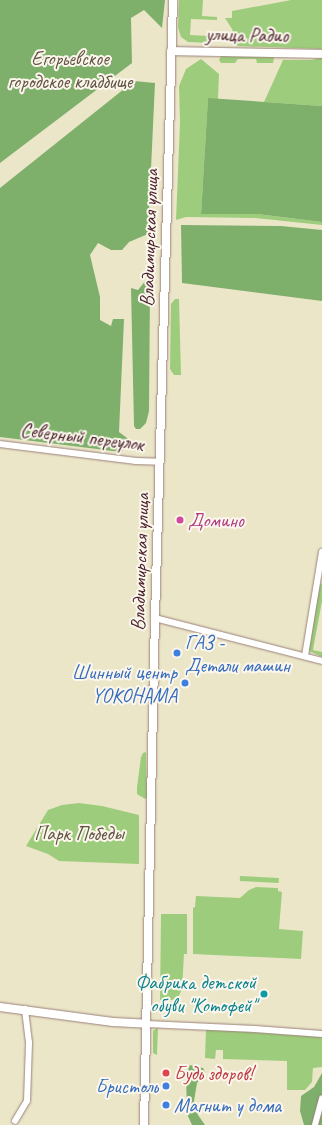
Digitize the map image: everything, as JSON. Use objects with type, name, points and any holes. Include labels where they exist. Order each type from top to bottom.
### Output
[{"type":"street","name":"Владимирская улица","points":[[144,1125],[155,618],[173,0]]},
{"type":"street","name":"улица Радио","points":[[171,51],[322,54]]},
{"type":"street","name":"Северный переулок","points":[[0,444],[136,461],[160,462]]},
{"type":"street","points":[[305,656],[320,582],[322,552]]},
{"type":"street","points":[[155,618],[322,661]]},
{"type":"street","points":[[0,1007],[26,1009],[114,1022],[322,1034]]},
{"type":"street","points":[[14,1121],[27,1101],[29,1043],[26,1009]]},
{"type":"street","points":[[315,1125],[322,1099]]},
{"type":"green space","points":[[0,0],[165,0],[162,28],[144,10],[131,18],[132,63],[0,163]]},
{"type":"green space","points":[[179,0],[203,0],[202,16],[217,17],[217,20],[191,19],[190,35],[209,36],[209,43],[188,42],[181,37],[178,27]]},
{"type":"green space","points":[[291,0],[322,0],[322,49],[238,46],[235,44],[232,29],[225,18],[232,18],[232,11]]},
{"type":"green space","points":[[221,56],[274,58],[273,63],[257,63],[256,59],[238,59],[235,63],[221,63],[219,60]]},
{"type":"green space","points":[[322,57],[322,106],[264,102],[283,60],[312,60]]},
{"type":"green space","points":[[201,59],[219,74],[218,99],[208,99],[201,214],[257,214],[322,222],[322,225],[255,218],[186,217],[176,220],[180,123],[179,86],[186,69]]},
{"type":"green space","name":"Егорьевское городское кладбище","points":[[134,81],[155,83],[148,234],[129,242],[122,250],[111,250],[98,243],[90,255],[100,297],[100,320],[111,326],[113,319],[124,319],[119,432],[131,441],[121,452],[0,437],[0,188]]},
{"type":"green space","points":[[208,98],[322,106],[322,222],[257,214],[201,214]]},
{"type":"green space","points":[[181,225],[281,226],[322,230],[322,301],[182,283]]},
{"type":"green space","points":[[146,280],[149,283],[150,289],[149,411],[146,423],[140,429],[136,429],[134,426],[131,288],[138,290]]},
{"type":"green space","points":[[175,299],[179,299],[181,375],[174,375],[170,369],[171,304]]},
{"type":"green space","points":[[322,583],[322,601],[313,650],[322,652],[322,657],[307,650],[314,609],[320,585]]},
{"type":"green space","points":[[146,752],[147,797],[145,799],[137,794],[137,787],[141,757],[143,753]]},
{"type":"green space","name":"Парк Победы","points":[[79,803],[102,806],[139,815],[139,864],[59,861],[48,854],[26,846],[48,810],[62,805]]},
{"type":"green space","points":[[240,876],[279,878],[279,883],[240,881]]},
{"type":"green space","points":[[256,887],[278,888],[278,891],[282,892],[279,929],[303,931],[301,959],[193,954],[193,908],[195,907],[196,896],[240,898],[249,890]]},
{"type":"green space","points":[[161,914],[187,914],[187,954],[184,954],[182,989],[178,998],[172,1000],[160,1000]]},
{"type":"green space","points":[[158,1027],[157,1055],[153,1053],[153,1031]]},
{"type":"green space","points":[[206,1029],[322,1037],[322,1067],[313,1068],[312,1082],[305,1090],[287,1090],[287,1061],[223,1059],[223,1050],[216,1050],[215,1059],[205,1058]]},
{"type":"green space","points":[[190,1065],[203,1068],[205,1072],[197,1083],[194,1101],[198,1115],[205,1125],[192,1125],[187,1114],[186,1074]]},
{"type":"green space","points":[[322,1073],[322,1125],[304,1125],[300,1111],[301,1096],[314,1087]]},
{"type":"place","name":"Домино","points":[[180,520]]},
{"type":"place","name":"ГАЗ - Детали машин","points":[[177,653]]},
{"type":"place","name":"Шинный центр YOKOHAMA","points":[[185,683]]},
{"type":"place","name":"Фабрика детской обуви \"Котофей\"","points":[[264,994]]},
{"type":"place","name":"Будь здоров!","points":[[166,1073]]},
{"type":"place","name":"Бристоль","points":[[166,1086]]},
{"type":"place","name":"Магнит у дома","points":[[166,1105]]}]
